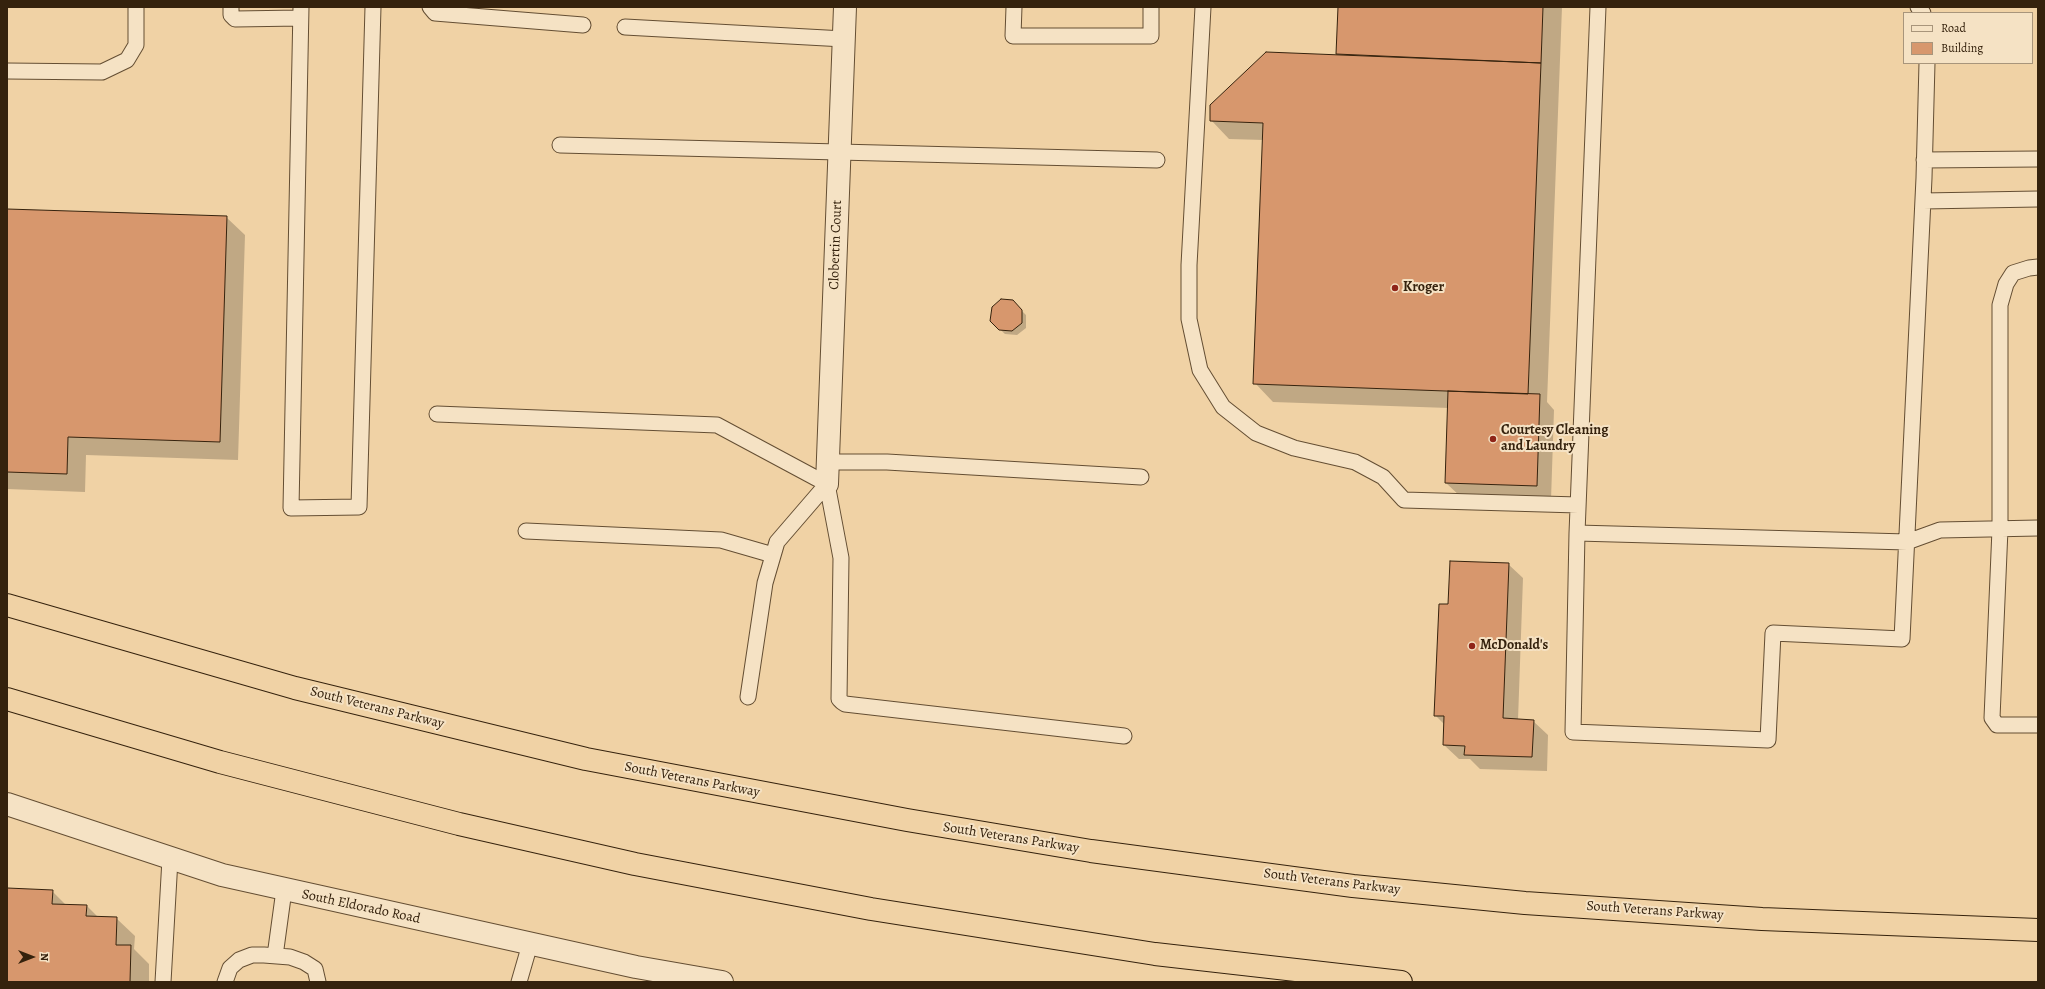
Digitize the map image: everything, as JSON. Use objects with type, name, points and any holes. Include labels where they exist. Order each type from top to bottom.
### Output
[{"type":"highway","name":"South Veterans Parkway","points":[[7,605],[295,688],[586,760],[907,820],[1091,851],[1353,886],[1526,903],[1762,919],[2038,930]]},
{"type":"highway","points":[[7,699],[220,762],[459,824],[635,864],[871,909],[1148,953],[1401,982]]},
{"type":"street","name":"Clobertin Court","points":[[827,484],[845,7]]},
{"type":"street","name":"South Eldorado Road","points":[[7,804],[222,876],[530,944],[635,975],[722,982]]},
{"type":"lane","points":[[7,71],[102,72],[127,60],[136,45],[136,7]]},
{"type":"lane","points":[[231,7],[231,16],[235,19],[300,12],[291,508],[359,507],[373,7]]},
{"type":"lane","points":[[430,7],[435,13],[583,24]]},
{"type":"lane","points":[[1014,7],[1013,36],[1151,36],[1151,7]]},
{"type":"lane","points":[[1203,7],[1189,265],[1189,319],[1200,370],[1223,407],[1256,432],[1294,448],[1355,462],[1383,477],[1404,500],[1578,505]]},
{"type":"lane","points":[[1598,7],[1577,533],[1573,732],[1768,740],[1773,633],[1902,639],[1923,201],[1927,64]]},
{"type":"lane","points":[[625,27],[844,39]]},
{"type":"lane","points":[[560,145],[1157,160]]},
{"type":"lane","points":[[1924,160],[2038,159]]},
{"type":"lane","points":[[1923,201],[2038,199]]},
{"type":"lane","points":[[2038,267],[2013,272],[2006,284],[2000,305],[2000,529],[1992,718],[1997,724],[2038,724]]},
{"type":"lane","points":[[436,414],[717,425],[827,484]]},
{"type":"lane","points":[[828,462],[887,462],[1141,477]]},
{"type":"lane","points":[[748,697],[765,583],[777,542],[827,484]]},
{"type":"lane","points":[[827,484],[841,558],[839,699],[842,702],[845,704],[1124,736]]},
{"type":"lane","points":[[1577,533],[1907,542],[1940,530],[2038,528]]},
{"type":"lane","points":[[526,531],[721,540],[773,555]]},
{"type":"lane","points":[[163,982],[170,859]]},
{"type":"lane","points":[[275,956],[284,890]]},
{"type":"lane","points":[[518,982],[530,944]]},
{"type":"lane","points":[[225,982],[230,968],[239,960],[252,955],[290,957],[313,967],[317,972],[318,982]]},
{"type":"building","points":[[1338,7],[1543,7],[1541,63],[1336,54]]},
{"type":"building","name":"Kroger","points":[[1266,52],[1541,63],[1528,394],[1253,384],[1263,123],[1210,121],[1210,105]]},
{"type":"building","points":[[7,209],[227,216],[220,442],[68,437],[67,474],[7,472]]},
{"type":"building","points":[[1001,299],[1013,300],[1022,310],[1022,323],[1012,331],[999,330],[990,321],[992,307]]},
{"type":"building","name":"Courtesy Cleaning and Laundry","points":[[1448,391],[1540,394],[1537,486],[1445,483]]},
{"type":"building","name":"McDonald's","points":[[1450,561],[1509,563],[1503,718],[1534,720],[1532,757],[1464,755],[1465,746],[1443,745],[1444,716],[1434,716],[1439,604],[1448,604]]},
{"type":"building","points":[[7,888],[53,890],[52,904],[87,905],[86,916],[117,917],[116,945],[131,945],[130,982],[7,982]]},
{"type":"place","name":"Kroger","points":[[1395,288]]},
{"type":"place","name":"Courtesy Cleaning and Laundry","points":[[1493,439]]},
{"type":"place","name":"McDonald's","points":[[1472,646]]}]
